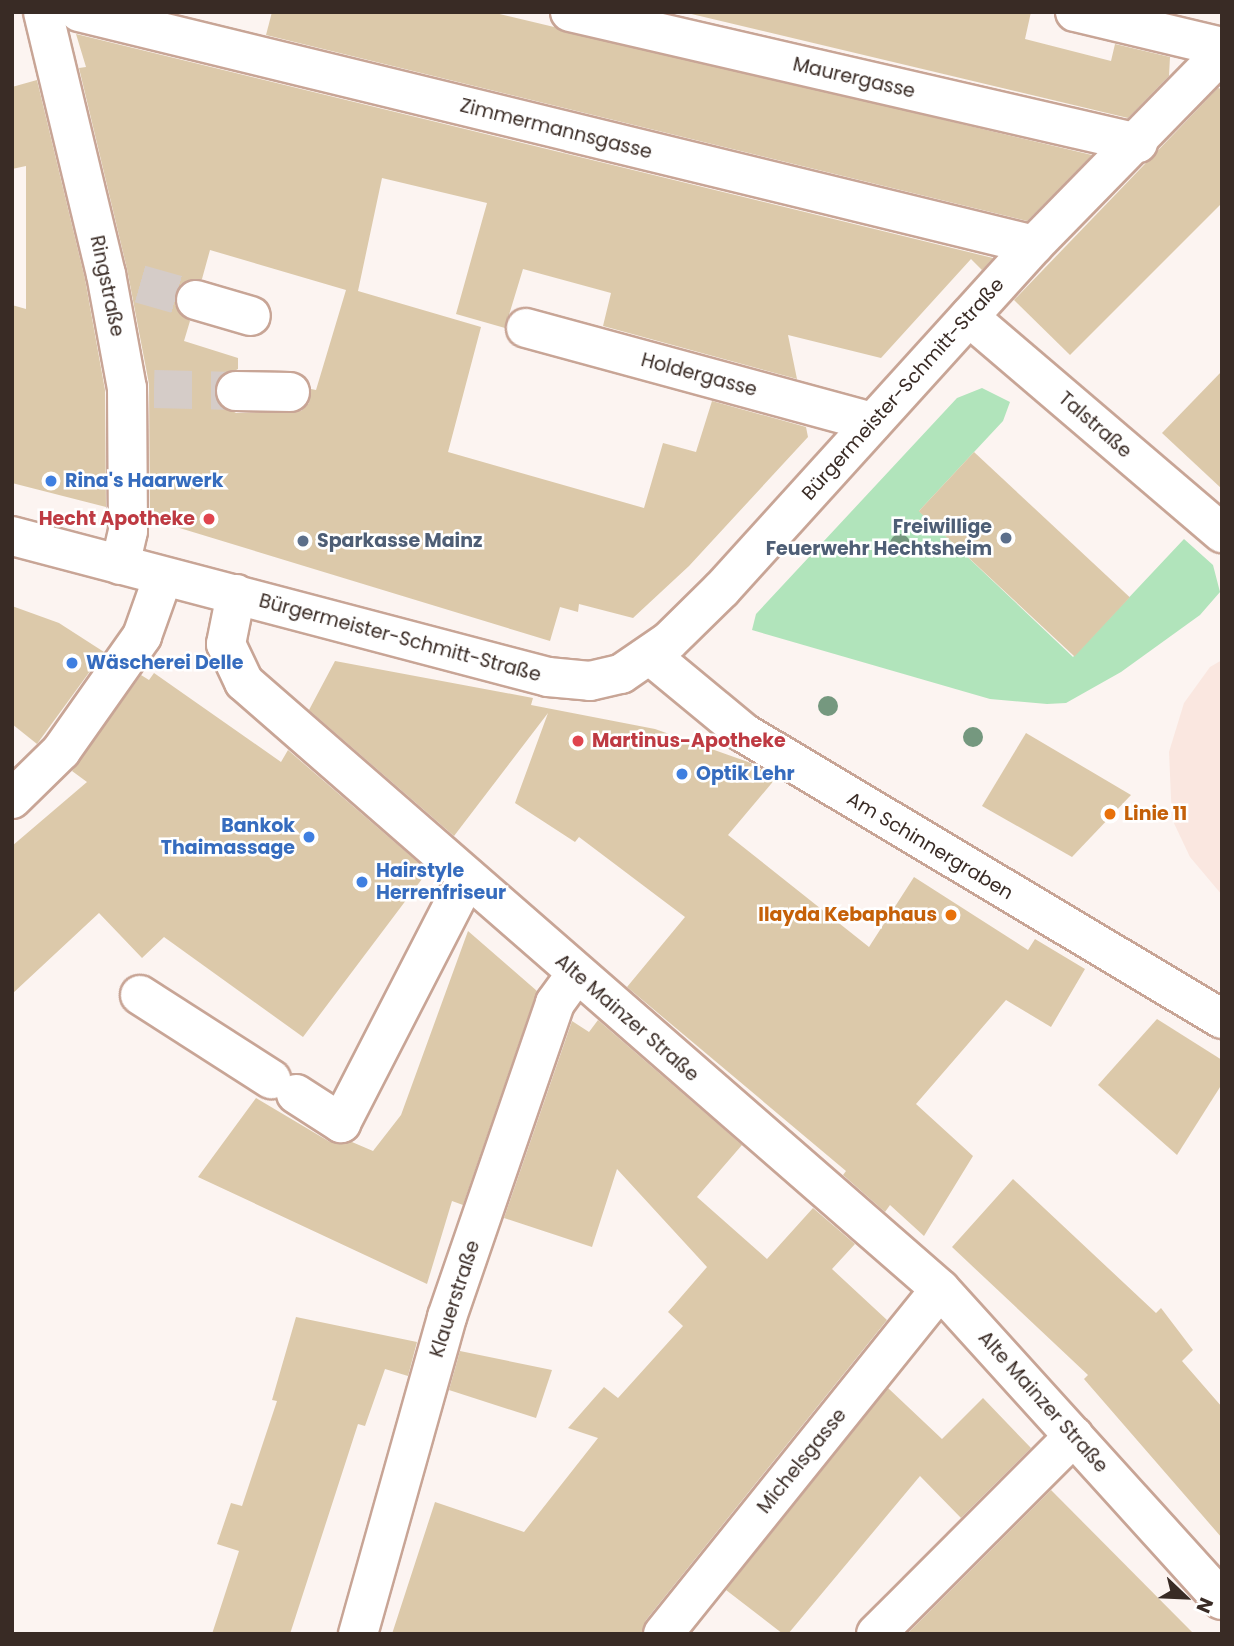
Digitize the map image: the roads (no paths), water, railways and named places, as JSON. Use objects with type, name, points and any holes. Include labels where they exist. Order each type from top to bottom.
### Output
[{"type":"street","name":"Ringstraße","points":[[43,12],[123,279],[140,389],[128,531],[120,565]]},
{"type":"street","name":"Zimmermannsgasse","points":[[79,12],[1034,245]]},
{"type":"street","name":"Maurergasse","points":[[570,12],[1138,143]]},
{"type":"street","points":[[1075,12],[1222,47]]},
{"type":"street","name":"Bürgermeister-Schmitt-Straße","points":[[236,594],[511,669],[574,681],[608,678],[651,656],[722,589],[1034,245],[1138,143],[1222,53]]},
{"type":"street","points":[[196,300],[251,317]]},
{"type":"street","name":"Talstraße","points":[[968,317],[1222,533]]},
{"type":"street","name":"Holdergasse","points":[[526,328],[872,422]]},
{"type":"street","points":[[236,391],[290,392]]},
{"type":"street","points":[[12,537],[236,594]]},
{"type":"street","points":[[12,799],[61,751],[142,636],[163,577]]},
{"type":"street","name":"Alte Mainzer Straße","points":[[236,594],[226,644],[244,682],[940,1289],[1222,1600]]},
{"type":"street","name":"Am Schinnergraben","points":[[651,656],[744,733],[1222,1019]]},
{"type":"street","points":[[140,995],[341,1123],[467,878]]},
{"type":"street","name":"Klauerstraße","points":[[358,1634],[447,1317],[555,1003],[576,974]]},
{"type":"street","name":"Michelsgasse","points":[[663,1634],[940,1289]]},
{"type":"street","points":[[876,1634],[1074,1436]]},
{"type":"tunnel","points":[[140,284],[196,300]]},
{"type":"tunnel","points":[[154,389],[236,391]]},
{"type":"place","name":"Rina's Haarwerk","points":[[51,481]]},
{"type":"place","name":"Hecht Apotheke","points":[[209,519]]},
{"type":"place","name":"Freiwillige Feuerwehr Hechtsheim","points":[[1006,538]]},
{"type":"place","name":"Sparkasse Mainz","points":[[303,541]]},
{"type":"place","name":"Wäscherei Delle","points":[[72,663]]},
{"type":"place","name":"Martinus-Apotheke","points":[[578,741]]},
{"type":"place","name":"Optik Lehr","points":[[682,774]]},
{"type":"place","name":"Linie 11","points":[[1110,814]]},
{"type":"place","name":"Bankok Thaimassage","points":[[309,837]]},
{"type":"place","name":"Hairstyle Herrenfriseur","points":[[362,882]]},
{"type":"place","name":"Ilayda Kebaphaus","points":[[951,915]]}]
